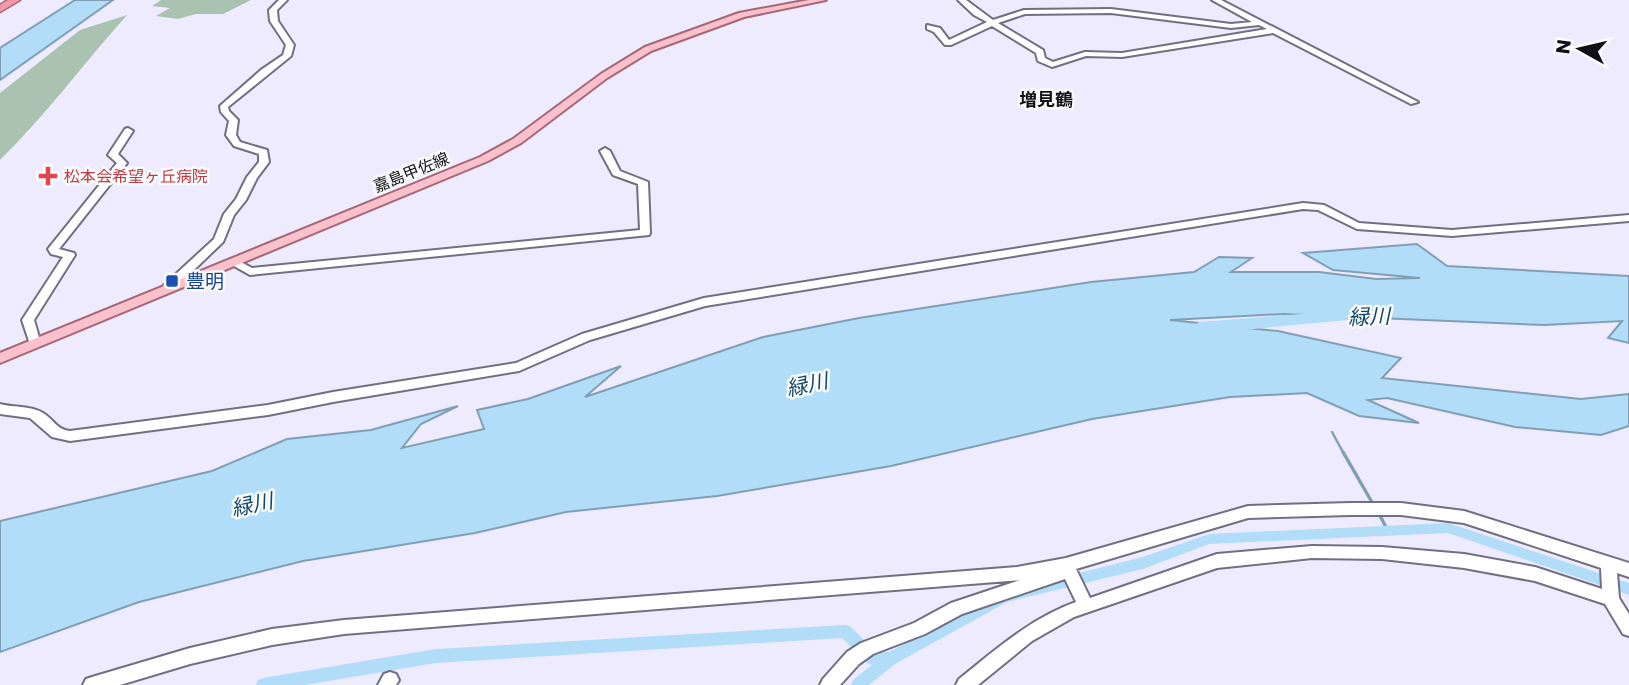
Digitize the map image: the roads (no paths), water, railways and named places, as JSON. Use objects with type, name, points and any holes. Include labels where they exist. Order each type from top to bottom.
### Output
[{"type":"highway","points":[[0,4],[6,0]]},
{"type":"highway","points":[[0,9],[15,0]]},
{"type":"main road","name":"嘉島甲佐線","points":[[0,358],[484,159],[517,141],[604,76],[648,49],[731,18],[822,0]]},
{"type":"street","points":[[169,288],[219,240],[229,214],[241,200],[252,177],[264,162],[264,152],[237,144],[231,135],[234,120],[225,112],[224,106],[287,56],[290,45],[274,22],[273,10],[283,0]]},
{"type":"street","points":[[962,0],[992,23],[1040,52],[1041,59],[1052,65],[1085,54],[1122,55],[1275,30]]},
{"type":"street","points":[[1216,0],[1414,102]]},
{"type":"street","points":[[930,27],[951,43],[992,23],[1024,12],[1111,11],[1231,26],[1260,23]]},
{"type":"street","points":[[35,344],[28,320],[70,255],[55,252],[53,249],[97,191],[120,168],[122,163],[113,155],[128,131]]},
{"type":"street","points":[[233,262],[250,272],[645,233],[643,182],[616,173],[605,151]]},
{"type":"street","points":[[0,408],[34,414],[59,436],[268,410],[519,367],[586,337],[704,302],[1303,206],[1320,207],[1357,226],[1452,233],[1629,218]]},
{"type":"street","points":[[829,685],[853,657],[867,648],[919,629],[957,608],[1068,568],[1248,512],[1401,509],[1464,517],[1629,570]]},
{"type":"street","points":[[965,685],[1026,636],[1085,605],[1217,561],[1312,552],[1382,553],[1464,561],[1535,574],[1611,599]]},
{"type":"street","points":[[1609,562],[1611,599],[1629,629]]},
{"type":"street","points":[[1068,568],[1085,605]]},
{"type":"street","points":[[92,685],[214,650],[272,637],[344,627],[1068,568]]},
{"type":"water","points":[[75,0],[113,0],[0,80],[0,48]]},
{"type":"water","points":[[1417,244],[1447,266],[1629,276],[1629,343],[1608,338],[1622,321],[1544,325],[1283,314],[1170,320],[1278,331],[1401,358],[1382,378],[1581,399],[1629,394],[1629,426],[1601,435],[1515,427],[1387,398],[1368,400],[1419,423],[1359,416],[1307,393],[1230,397],[1092,419],[891,466],[717,496],[566,512],[475,533],[303,561],[139,602],[0,652],[0,521],[212,471],[287,439],[371,430],[458,406],[421,424],[402,448],[484,429],[477,410],[528,399],[621,366],[585,397],[763,337],[859,318],[1091,282],[1194,272],[1219,257],[1252,258],[1231,272],[1319,272],[1376,279],[1420,278],[1333,270],[1303,253]]},
{"type":"waterway","name":"緑川","points":[[1199,328],[1353,315]]},
{"type":"waterway","points":[[1332,432],[1344,454]]},
{"type":"waterway","points":[[1343,452],[1373,504]]},
{"type":"waterway","points":[[1378,512],[1388,531]]},
{"type":"waterway","points":[[890,659],[1004,597],[1143,563],[1209,539],[1448,528],[1629,589]]},
{"type":"waterway","points":[[263,685],[436,656],[845,631],[872,658],[890,659]]},
{"type":"waterway","points":[[858,685],[890,659]]},
{"type":"place","name":"松本会希望ヶ丘病院","points":[[48,176]]},
{"type":"place","name":"豊明","points":[[172,281]]},
{"type":"district","name":"増見鶴","points":[[1046,100]]}]
